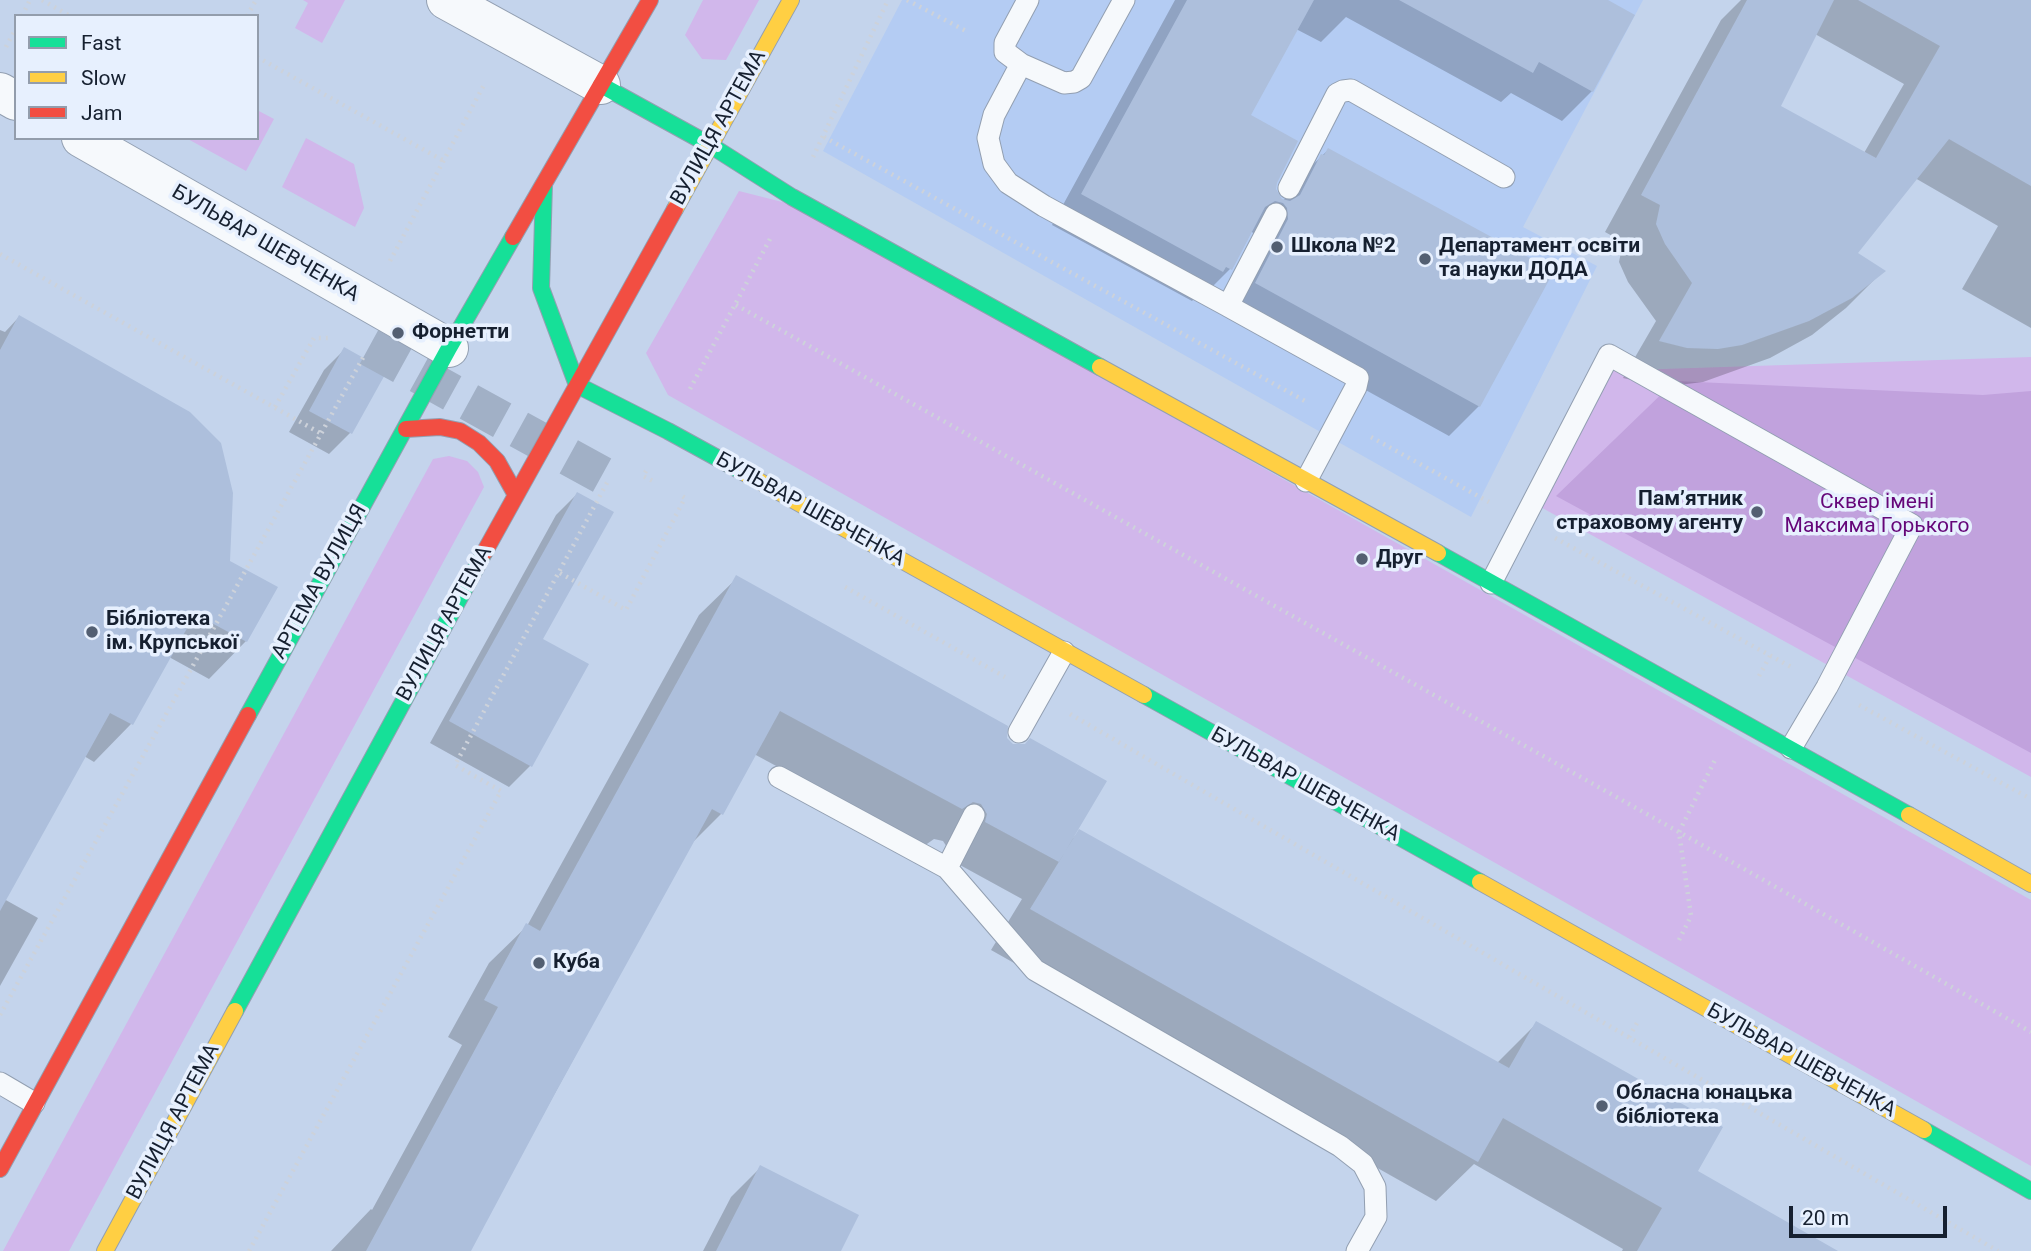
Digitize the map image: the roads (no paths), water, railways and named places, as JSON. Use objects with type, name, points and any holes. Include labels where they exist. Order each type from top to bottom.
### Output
[{"type":"main road","name":"АРТЕМА ВУЛИЦЯ","points":[[0,1169],[449,348],[650,0]]},
{"type":"main road","name":"ВУЛИЦЯ АРТЕМА","points":[[105,1251],[516,495],[791,0]]},
{"type":"main road","points":[[601,85],[709,145],[792,197],[1791,748],[2031,884]]},
{"type":"main road","points":[[544,184],[541,288],[577,384]]},
{"type":"main road","name":"БУЛЬВАР ШЕВЧЕНКА","points":[[577,384],[668,431],[2031,1191]]},
{"type":"main road","points":[[406,429],[460,431],[479,443],[497,461],[516,495]]},
{"type":"street","points":[[446,0],[601,85]]},
{"type":"street","name":"БУЛЬВАР ШЕВЧЕНКА","points":[[85,140],[449,348]]},
{"type":"lane","points":[[1028,0],[1005,43],[1005,52],[1021,64],[1064,83],[1081,78],[1124,0]]},
{"type":"lane","points":[[1021,64],[994,115],[988,138],[994,164],[1008,183],[1055,212],[1358,378],[1356,387],[1306,481]]},
{"type":"lane","points":[[1289,188],[1337,94],[1351,90],[1504,177]]},
{"type":"lane","points":[[1228,306],[1276,214]]},
{"type":"lane","points":[[1491,583],[1609,355],[1912,525],[1827,687],[1791,748]]},
{"type":"lane","points":[[1019,732],[1064,652]]},
{"type":"lane","points":[[779,777],[947,868],[1035,970],[1340,1146],[1363,1164],[1376,1186],[1376,1217],[1357,1251]]},
{"type":"lane","points":[[947,868],[974,815]]},
{"type":"lane","points":[[0,1083],[34,1104]]},
{"type":"tunnel","points":[[369,347],[609,479]]},
{"type":"place","name":"Школа №2","points":[[1277,247]]},
{"type":"place","name":"Департамент освіти та науки ДОДА","points":[[1425,259]]},
{"type":"place","name":"Форнетти","points":[[398,333]]},
{"type":"place","name":"Пам’ятник страховому агенту","points":[[1757,512]]},
{"type":"place","name":"Друг","points":[[1362,559]]},
{"type":"place","name":"Бібліотека ім. Крупської","points":[[92,632]]},
{"type":"place","name":"Куба","points":[[539,963]]},
{"type":"place","name":"Обласна юнацька бібліотека","points":[[1602,1106]]},
{"type":"park label","name":"Сквер імені Максима Горького","points":[[1877,515]]}]
